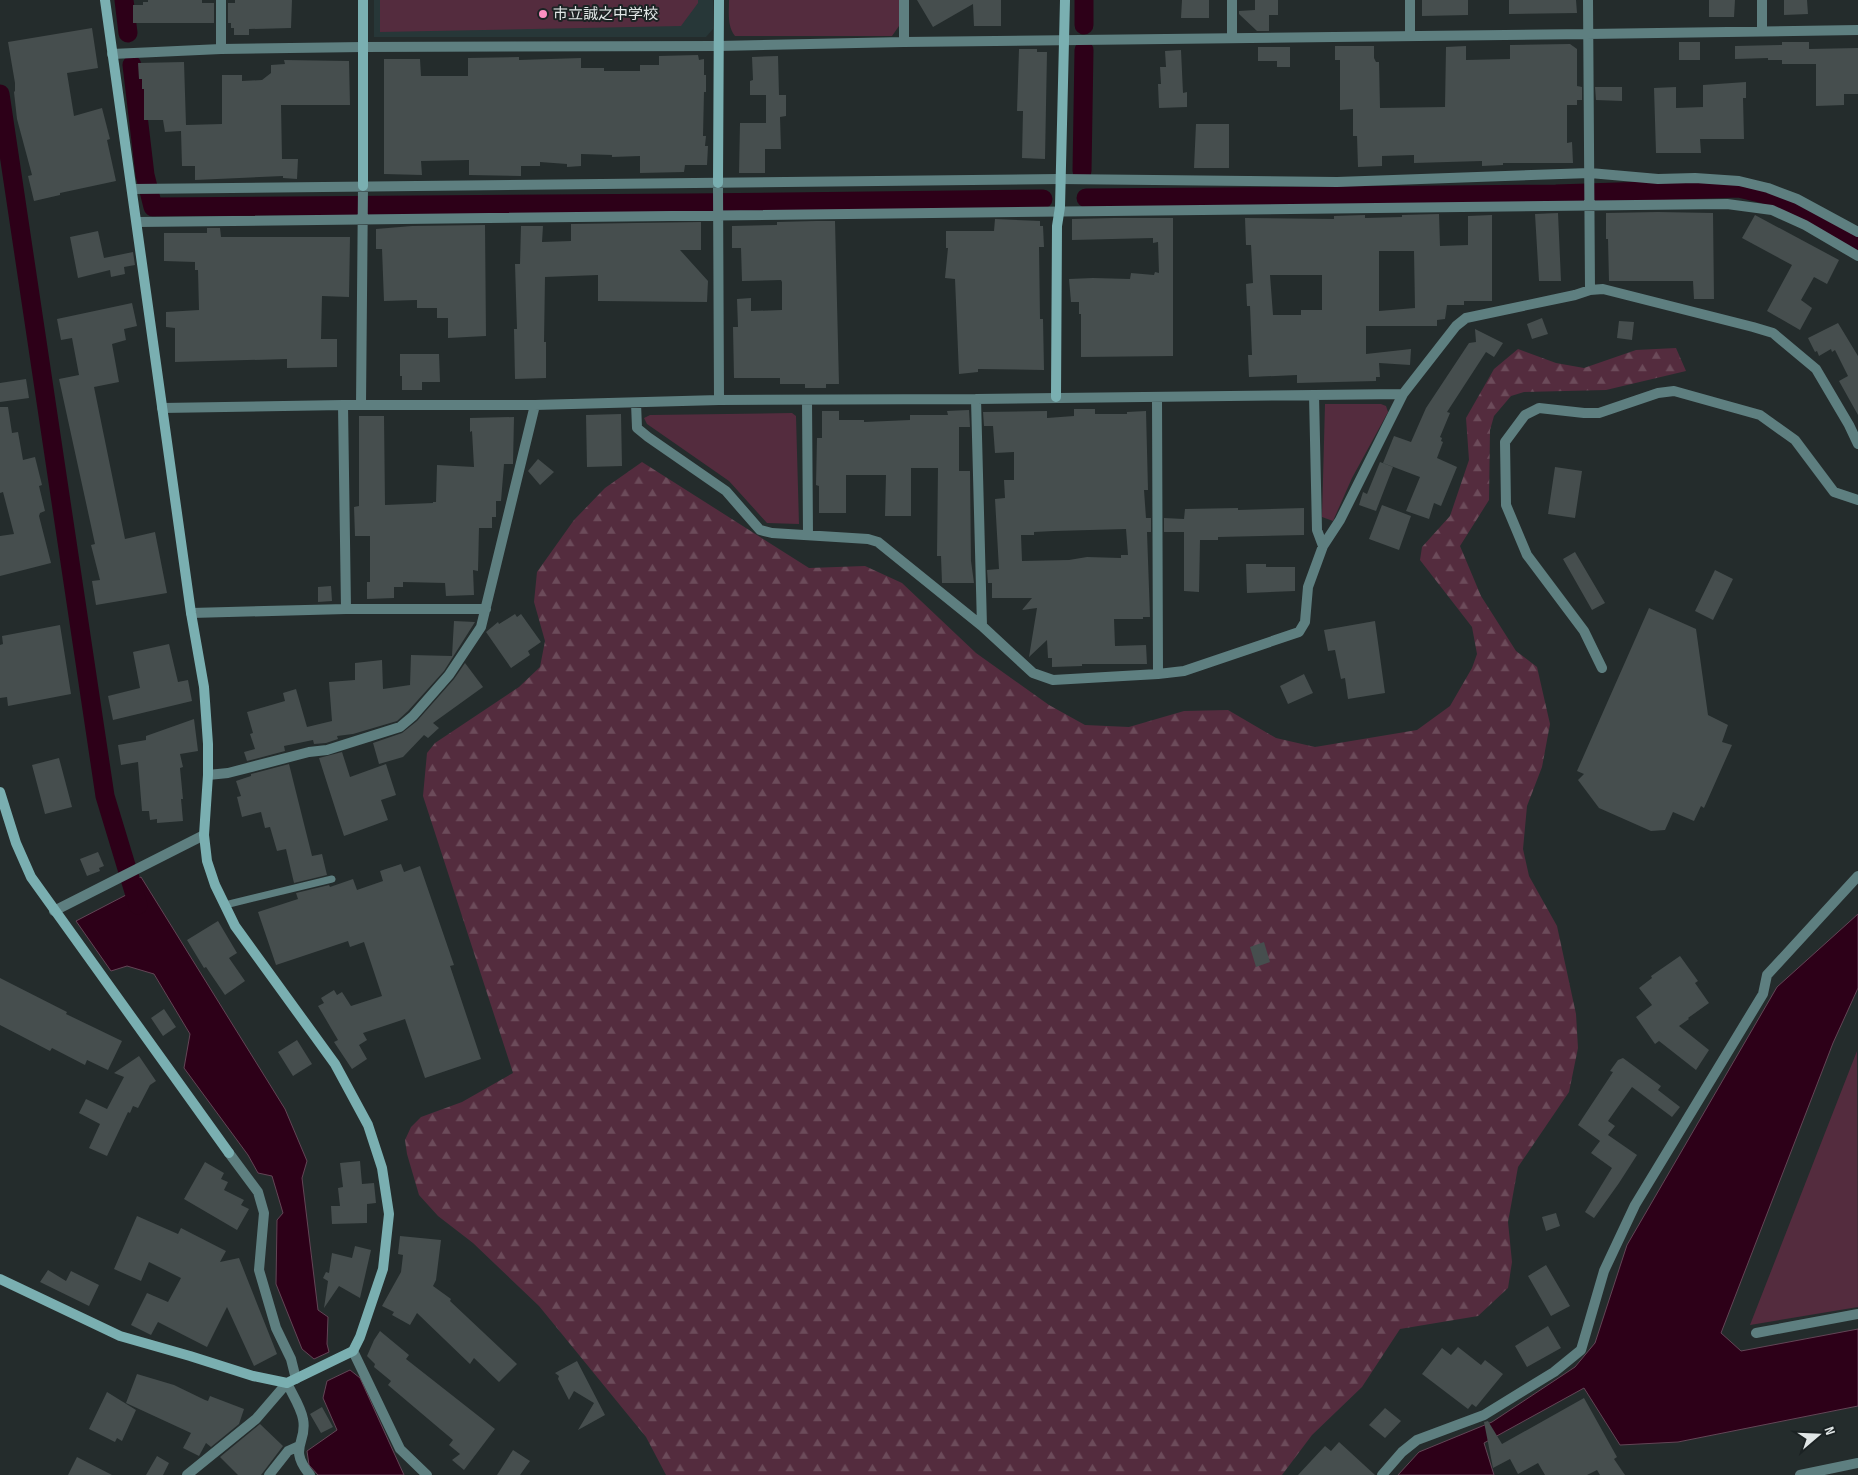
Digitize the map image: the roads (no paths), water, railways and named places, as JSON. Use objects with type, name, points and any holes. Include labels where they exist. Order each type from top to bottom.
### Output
[{"type":"street","points":[[105,0],[191,613],[204,687],[208,775],[204,835],[207,861],[235,926],[256,958],[335,1064],[368,1125],[382,1168],[389,1214],[383,1270],[360,1337],[353,1351],[292,1381],[256,1419],[187,1475]]},
{"type":"street","points":[[221,0],[221,49]]},
{"type":"street","points":[[361,404],[363,0]]},
{"type":"street","points":[[719,0],[719,400]]},
{"type":"street","points":[[904,0],[904,42]]},
{"type":"street","points":[[1056,397],[1057,226],[1060,210],[1065,0]]},
{"type":"street","points":[[1232,0],[1232,38]]},
{"type":"street","points":[[1410,0],[1410,36]]},
{"type":"street","points":[[1588,0],[1590,290]]},
{"type":"street","points":[[1762,0],[1762,31]]},
{"type":"street","points":[[112,54],[221,49],[363,47],[718,46],[1858,30]]},
{"type":"street","points":[[133,189],[363,191],[718,186],[1337,182],[1590,177],[1695,178],[1739,181],[1768,188],[1797,199],[1858,232]]},
{"type":"street","points":[[137,222],[718,212],[1060,210],[1589,202],[1726,204],[1772,210],[1805,225],[1858,256]]},
{"type":"street","points":[[636,403],[637,428],[726,491],[760,530],[772,534],[868,539],[878,542],[982,626],[1033,673],[1053,680],[1184,671],[1299,632],[1305,622],[1308,587],[1323,546],[1340,520],[1403,394],[1456,326],[1466,318],[1574,296],[1590,290],[1603,289],[1753,327],[1773,334],[1816,369],[1858,444]]},
{"type":"street","points":[[1602,668],[1584,631],[1526,555],[1506,505],[1506,442],[1525,415],[1539,408],[1599,413],[1658,393],[1674,391],[1760,415],[1795,440],[1834,492],[1858,500]]},
{"type":"street","points":[[162,408],[361,404],[535,405],[719,400],[1403,394]]},
{"type":"street","points":[[1314,395],[1317,530],[1323,546]]},
{"type":"street","points":[[1157,397],[1158,674]]},
{"type":"street","points":[[976,399],[982,626]]},
{"type":"street","points":[[807,400],[808,535]]},
{"type":"street","points":[[343,405],[346,609]]},
{"type":"street","points":[[208,775],[228,774],[308,752],[327,750],[400,727],[449,675],[481,627],[535,405]]},
{"type":"street","points":[[191,613],[346,609],[486,609]]},
{"type":"street","points":[[0,792],[4,810],[16,843],[31,877],[258,1192],[264,1213],[259,1270],[276,1328],[291,1359],[292,1381],[304,1420],[299,1446],[302,1466],[310,1475]]},
{"type":"street","points":[[54,911],[119,876],[204,835]]},
{"type":"street","points":[[1382,1475],[1402,1452],[1417,1440],[1484,1415],[1554,1372],[1581,1350],[1604,1271],[1635,1205],[1763,994],[1767,975],[1858,876]]},
{"type":"street","points":[[0,1279],[120,1336],[253,1376],[292,1381]]},
{"type":"street","points":[[1756,1333],[1858,1314]]},
{"type":"street","points":[[353,1351],[400,1449],[427,1475]]},
{"type":"street","points":[[269,1475],[288,1451],[299,1446]]},
{"type":"street","points":[[1800,1475],[1838,1471],[1858,1463]]},
{"type":"lane","points":[[225,905],[332,879]]},
{"type":"waterway","points":[[124,0],[128,33]]},
{"type":"waterway","points":[[1084,0],[1084,25]]},
{"type":"waterway","points":[[1082,171],[1084,50]]},
{"type":"waterway","points":[[132,65],[145,175],[153,207],[1043,199]]},
{"type":"waterway","points":[[0,94],[105,796],[138,905]]},
{"type":"waterway","points":[[1086,198],[1556,194],[1739,188],[1764,194],[1790,206],[1858,246]]},
{"type":"place","name":"市立誠之中学校","points":[[543,14]]}]
